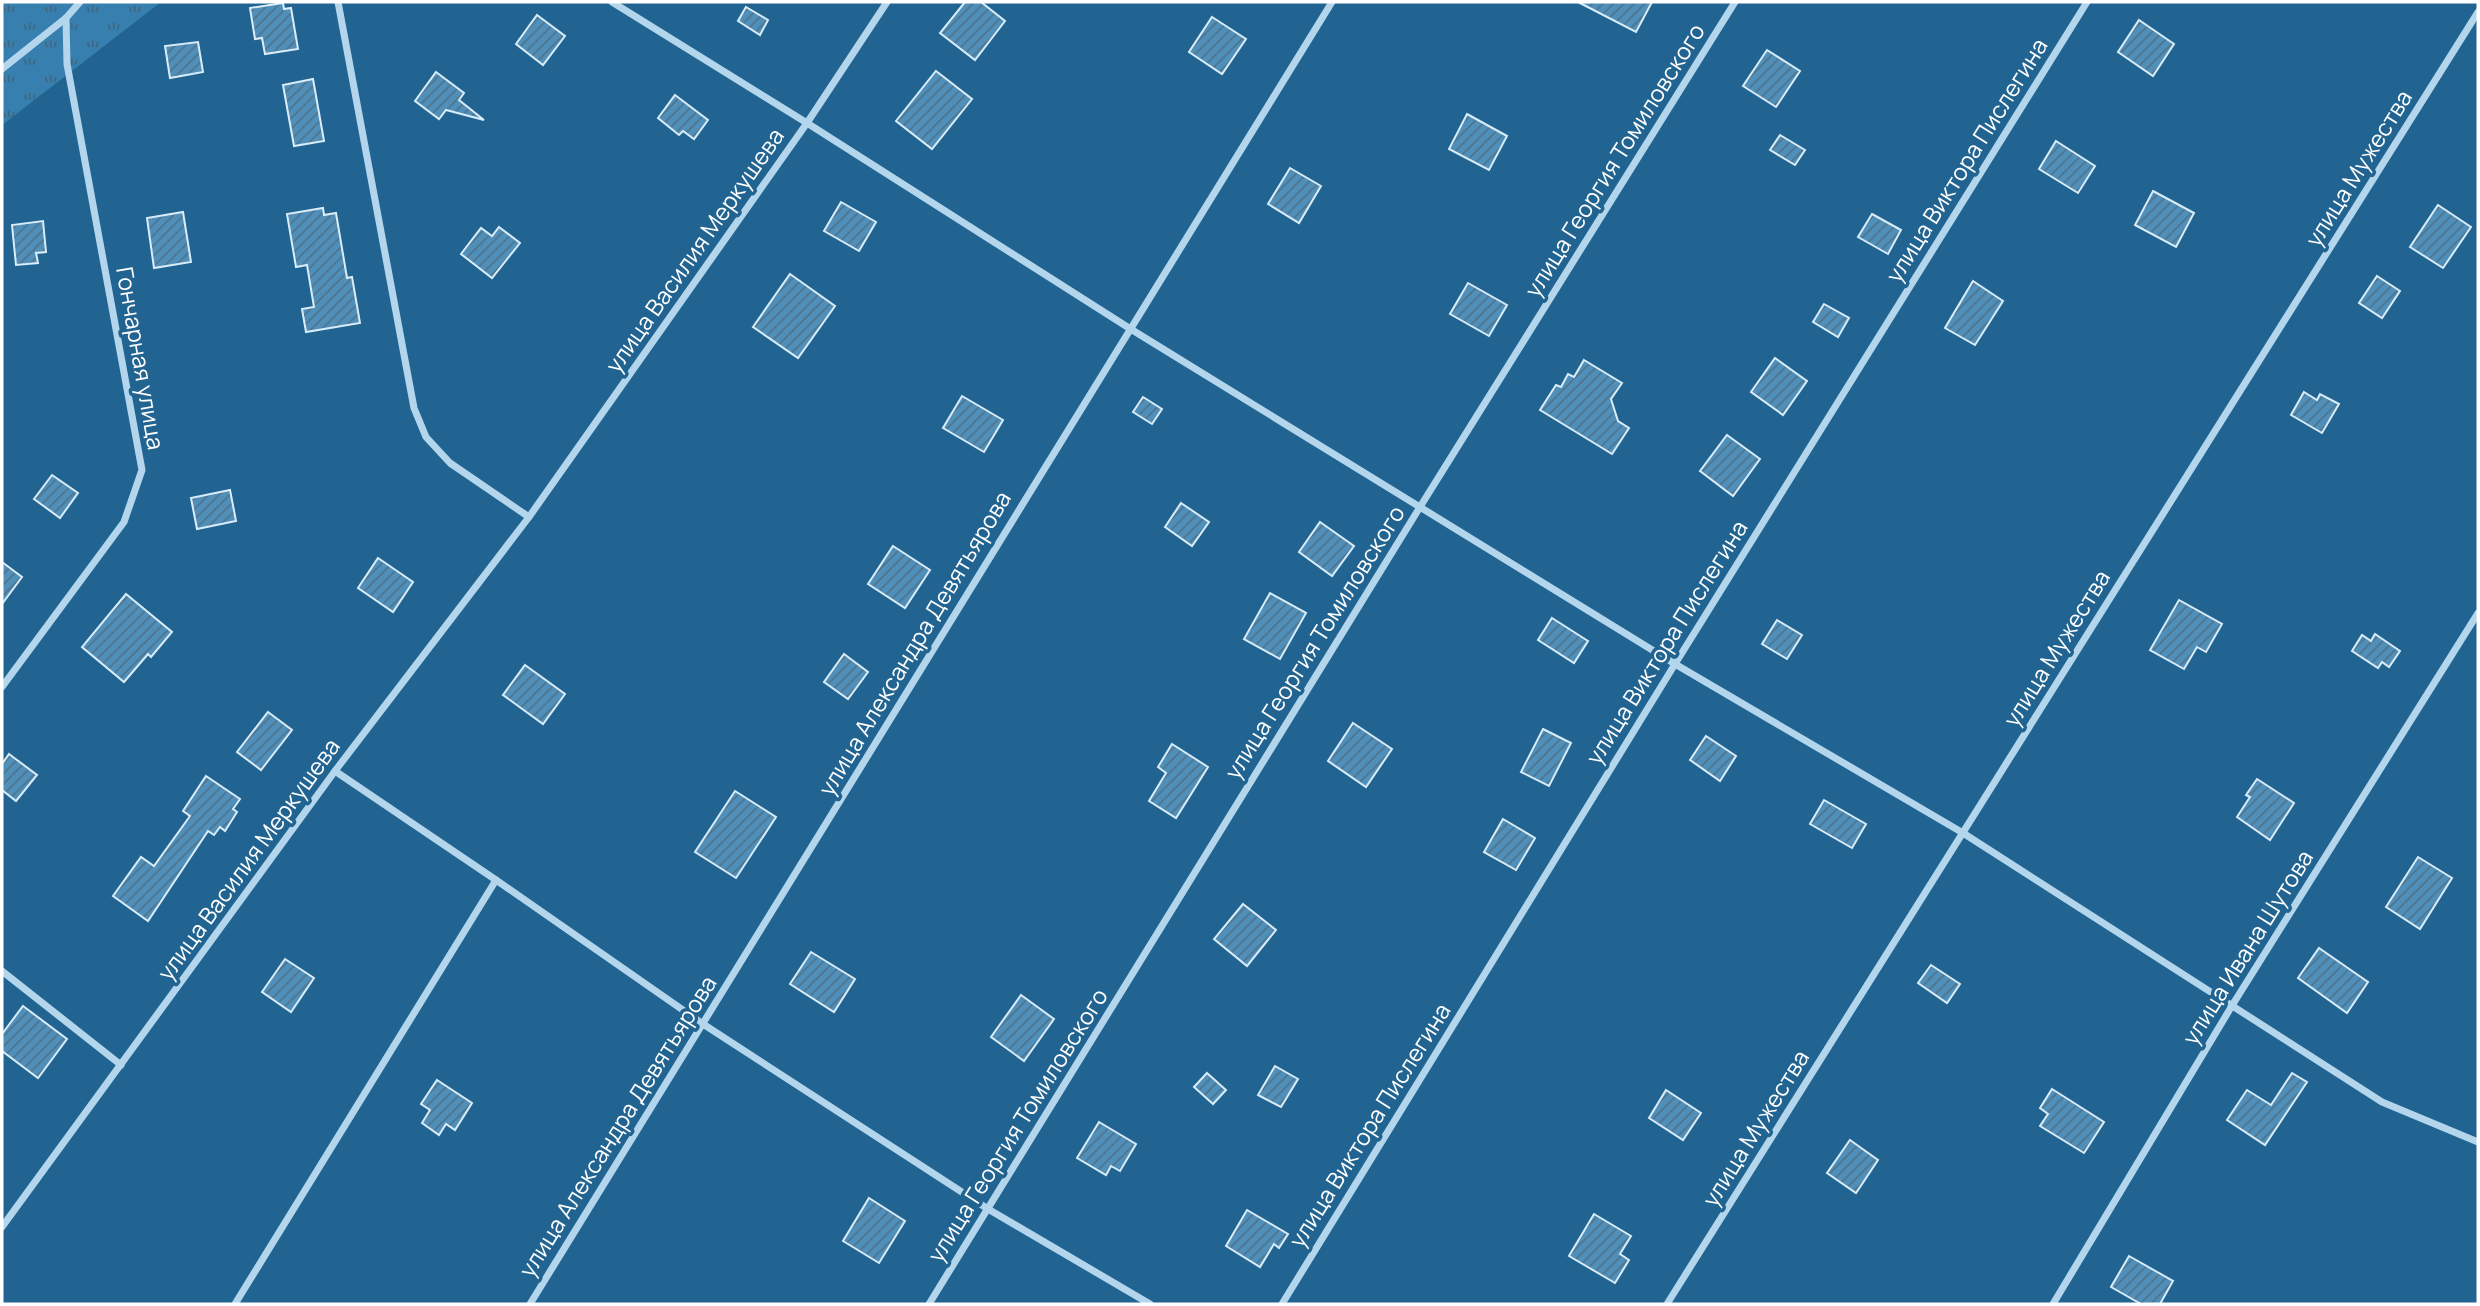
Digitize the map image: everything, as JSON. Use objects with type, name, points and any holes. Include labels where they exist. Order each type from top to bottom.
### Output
[{"type":"street","points":[[2,69],[66,18],[80,2]]},
{"type":"street","points":[[338,2],[414,408],[426,436],[450,463],[529,517]]},
{"type":"street","points":[[612,2],[807,122],[1129,328],[1675,664],[1963,833],[2382,1102],[2478,1142]]},
{"type":"street","name":"улица Василия Меркушева","points":[[2,1227],[335,771],[529,517],[807,122],[887,2]]},
{"type":"street","name":"улица Александра Девятьярова","points":[[530,1304],[1332,2]]},
{"type":"street","name":"улица Георгия Томиловского","points":[[929,1304],[1735,2]]},
{"type":"street","name":"улица Виктора Пислегина","points":[[1282,1304],[1675,664],[2087,2]]},
{"type":"street","name":"улица Мужества","points":[[1667,1304],[2478,12]]},
{"type":"street","name":"Гончарная улица","points":[[2,687],[124,522],[142,470],[66,64],[66,18]]},
{"type":"street","name":"улица Ивана Шутова","points":[[2053,1304],[2233,1004],[2478,613]]},
{"type":"street","points":[[335,771],[703,1024],[988,1209],[1150,1304]]},
{"type":"street","points":[[235,1304],[496,880]]},
{"type":"street","points":[[2,971],[121,1065]]},
{"type":"green space","points":[[2,2],[161,2],[2,125]]},
{"type":"building","points":[[965,2],[981,2],[1005,21],[975,60],[940,33]]},
{"type":"building","points":[[1578,2],[1652,2],[1636,32]]},
{"type":"building","points":[[283,3],[284,9],[291,8],[298,49],[265,54],[262,38],[255,39],[250,8]]},
{"type":"building","points":[[746,7],[768,20],[760,35],[738,21]]},
{"type":"building","points":[[537,15],[565,36],[543,65],[516,44]]},
{"type":"building","points":[[1212,17],[1246,39],[1222,74],[1189,52]]},
{"type":"building","points":[[2139,20],[2174,44],[2153,76],[2118,52]]},
{"type":"building","points":[[198,42],[203,72],[170,78],[165,46]]},
{"type":"building","points":[[1767,50],[1800,71],[1776,107],[1743,86]]},
{"type":"building","points":[[936,71],[972,99],[932,149],[896,121]]},
{"type":"building","points":[[436,72],[464,93],[459,100],[484,120],[446,110],[439,119],[415,101]]},
{"type":"building","points":[[313,79],[324,141],[294,146],[283,85]]},
{"type":"building","points":[[675,95],[708,120],[694,139],[683,131],[679,135],[658,118]]},
{"type":"building","points":[[1467,114],[1507,136],[1489,170],[1449,149]]},
{"type":"building","points":[[1780,135],[1805,150],[1795,165],[1770,150]]},
{"type":"building","points":[[2056,141],[2095,166],[2078,193],[2039,169]]},
{"type":"building","points":[[1290,168],[1321,186],[1299,223],[1268,204]]},
{"type":"building","points":[[2153,191],[2194,213],[2176,247],[2135,225]]},
{"type":"building","points":[[841,202],[876,222],[859,251],[824,231]]},
{"type":"building","points":[[2438,205],[2471,227],[2443,268],[2410,247]]},
{"type":"building","points":[[323,208],[324,215],[336,213],[347,278],[352,277],[360,323],[306,332],[302,309],[314,307],[307,265],[296,267],[287,214]]},
{"type":"building","points":[[183,212],[191,262],[154,268],[147,218]]},
{"type":"building","points":[[1872,214],[1901,230],[1888,254],[1858,237]]},
{"type":"building","points":[[43,221],[46,252],[36,253],[38,263],[16,265],[12,225]]},
{"type":"building","points":[[499,227],[520,243],[492,278],[461,254],[481,228],[492,236]]},
{"type":"building","points":[[790,274],[835,306],[798,358],[753,327]]},
{"type":"building","points":[[2377,276],[2400,291],[2382,318],[2359,303]]},
{"type":"building","points":[[1973,281],[2003,301],[1975,345],[1945,328]]},
{"type":"building","points":[[1468,283],[1507,305],[1489,336],[1450,314]]},
{"type":"building","points":[[1824,304],[1849,318],[1838,337],[1813,322]]},
{"type":"building","points":[[1775,358],[1807,381],[1783,415],[1751,392]]},
{"type":"building","points":[[1584,360],[1622,383],[1611,399],[1618,421],[1629,428],[1612,454],[1540,410],[1556,385],[1561,387],[1568,374],[1574,377]]},
{"type":"building","points":[[2304,392],[2317,400],[2320,394],[2339,404],[2322,433],[2291,415]]},
{"type":"building","points":[[962,396],[1003,420],[984,452],[943,428]]},
{"type":"building","points":[[1143,397],[1162,409],[1152,424],[1133,412]]},
{"type":"building","points":[[1727,435],[1760,459],[1733,496],[1700,471]]},
{"type":"building","points":[[52,475],[78,493],[60,518],[34,499]]},
{"type":"building","points":[[230,490],[236,521],[197,529],[191,498]]},
{"type":"building","points":[[1181,503],[1209,522],[1192,546],[1165,527]]},
{"type":"building","points":[[1320,522],[1354,546],[1332,576],[1299,552]]},
{"type":"building","points":[[893,546],[930,570],[905,608],[868,584]]},
{"type":"building","points":[[378,558],[413,582],[393,612],[358,588]]},
{"type":"building","points":[[2,562],[22,577],[2,604]]},
{"type":"building","points":[[1270,593],[1306,613],[1280,659],[1244,639]]},
{"type":"building","points":[[126,594],[172,632],[151,657],[148,654],[124,682],[82,647]]},
{"type":"building","points":[[2179,600],[2222,624],[2206,652],[2197,647],[2184,669],[2150,650]]},
{"type":"building","points":[[1552,618],[1588,641],[1574,663],[1538,640]]},
{"type":"building","points":[[1777,620],[1802,635],[1787,659],[1762,644]]},
{"type":"building","points":[[2375,634],[2400,651],[2389,667],[2382,662],[2378,668],[2352,651],[2362,635],[2371,641]]},
{"type":"building","points":[[844,654],[868,672],[848,699],[824,682]]},
{"type":"building","points":[[525,665],[565,694],[543,724],[503,695]]},
{"type":"building","points":[[268,712],[292,730],[261,770],[237,752]]},
{"type":"building","points":[[1353,723],[1392,749],[1366,787],[1328,761]]},
{"type":"building","points":[[1543,729],[1571,743],[1549,786],[1521,772]]},
{"type":"building","points":[[1706,736],[1736,756],[1720,781],[1690,760]]},
{"type":"building","points":[[1172,744],[1208,767],[1176,818],[1149,801],[1166,773],[1158,767]]},
{"type":"building","points":[[9,754],[37,775],[16,801],[2,790],[2,764]]},
{"type":"building","points":[[206,776],[240,799],[233,809],[237,812],[225,831],[220,827],[214,835],[208,831],[148,921],[113,896],[141,857],[154,866],[190,816],[183,811]]},
{"type":"building","points":[[2257,779],[2294,803],[2270,840],[2237,817],[2250,797],[2246,795]]},
{"type":"building","points":[[735,791],[776,817],[736,878],[695,852]]},
{"type":"building","points":[[1824,800],[1866,824],[1852,848],[1810,824]]},
{"type":"building","points":[[1503,819],[1535,838],[1516,870],[1484,852]]},
{"type":"building","points":[[2418,857],[2452,878],[2420,929],[2386,907]]},
{"type":"building","points":[[1243,904],[1276,930],[1247,966],[1214,939]]},
{"type":"building","points":[[2319,948],[2368,982],[2347,1013],[2298,978]]},
{"type":"building","points":[[811,952],[855,979],[834,1012],[790,984]]},
{"type":"building","points":[[285,959],[314,978],[291,1012],[262,992]]},
{"type":"building","points":[[1931,965],[1960,984],[1947,1003],[1918,983]]},
{"type":"building","points":[[1021,995],[1054,1019],[1024,1061],[991,1037]]},
{"type":"building","points":[[23,1006],[67,1039],[38,1078],[2,1051],[2,1034]]},
{"type":"building","points":[[1275,1066],[1298,1079],[1281,1107],[1258,1095]]},
{"type":"building","points":[[1207,1073],[1226,1090],[1213,1104],[1194,1087]]},
{"type":"building","points":[[2292,1073],[2307,1082],[2265,1145],[2227,1120],[2247,1090],[2271,1105]]},
{"type":"building","points":[[437,1080],[472,1103],[455,1130],[446,1124],[439,1135],[422,1123],[430,1110],[421,1104]]},
{"type":"building","points":[[2052,1089],[2104,1122],[2084,1153],[2040,1126],[2048,1114],[2040,1108]]},
{"type":"building","points":[[1666,1090],[1701,1113],[1683,1140],[1649,1118]]},
{"type":"building","points":[[1099,1122],[1136,1144],[1120,1171],[1111,1166],[1106,1175],[1077,1158]]},
{"type":"building","points":[[1850,1140],[1878,1160],[1856,1193],[1827,1173]]},
{"type":"building","points":[[869,1198],[905,1221],[879,1263],[843,1241]]},
{"type":"building","points":[[1247,1210],[1288,1234],[1279,1248],[1274,1244],[1260,1267],[1226,1246]]},
{"type":"building","points":[[1594,1214],[1631,1236],[1620,1254],[1629,1260],[1615,1283],[1569,1256]]},
{"type":"building","points":[[2129,1256],[2173,1281],[2160,1304],[2141,1304],[2111,1287]]}]
